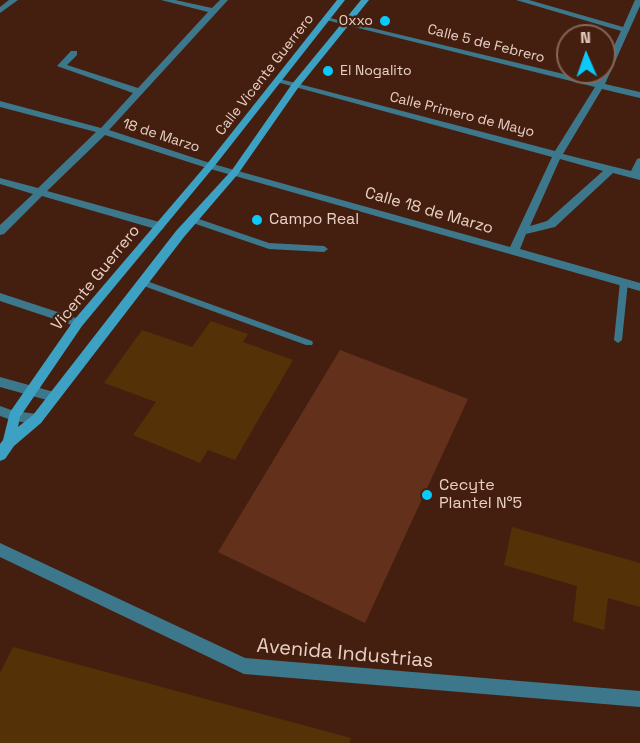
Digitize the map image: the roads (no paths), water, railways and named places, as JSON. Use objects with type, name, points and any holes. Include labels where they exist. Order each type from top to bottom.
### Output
[{"type":"street","points":[[0,11],[14,0]]},
{"type":"street","points":[[165,0],[213,11]]},
{"type":"street","points":[[0,231],[36,193],[103,131],[224,0]]},
{"type":"street","name":"Calle Vicente Guerrero","points":[[210,166],[341,0]]},
{"type":"street","name":"Calle Vicente Guerrero","points":[[235,172],[295,86],[365,0]]},
{"type":"street","points":[[520,0],[625,30]]},
{"type":"street","points":[[514,250],[558,154],[600,85],[639,0]]},
{"type":"street","name":"Calle 5 de Febrero","points":[[326,19],[640,94]]},
{"type":"street","points":[[74,53],[61,66],[140,92]]},
{"type":"street","name":"Calle Primero de Mayo","points":[[277,81],[637,176]]},
{"type":"street","name":"18 de Marzo","points":[[0,104],[103,131],[210,166]]},
{"type":"street","points":[[637,176],[640,161]]},
{"type":"street","name":"Calle 18 de Marzo","points":[[210,166],[640,287]]},
{"type":"street","name":"Vicente Guerrero","points":[[14,416],[78,323],[210,166]]},
{"type":"street","points":[[522,232],[551,224],[610,170]]},
{"type":"street","points":[[0,455],[9,442],[38,419],[193,220],[235,172]]},
{"type":"street","points":[[0,181],[159,226]]},
{"type":"street","points":[[0,297],[78,323]]},
{"type":"street","points":[[0,382],[29,392],[54,397]]},
{"type":"street","points":[[0,411],[14,416],[38,419]]},
{"type":"street","points":[[9,442],[14,416]]},
{"type":"street","name":"Avenida Industrias","points":[[0,550],[244,666],[640,699]]},
{"type":"lane","points":[[193,220],[269,246],[324,249]]},
{"type":"lane","points":[[618,340],[624,282]]},
{"type":"lane","points":[[144,283],[309,343]]},
{"type":"place","name":"Oxxo","points":[[385,21]]},
{"type":"place","name":"El Nogalito","points":[[328,71]]},
{"type":"place","name":"Campo Real","points":[[257,220]]},
{"type":"place","name":"Cecyte Plantel N°5","points":[[427,495]]}]
